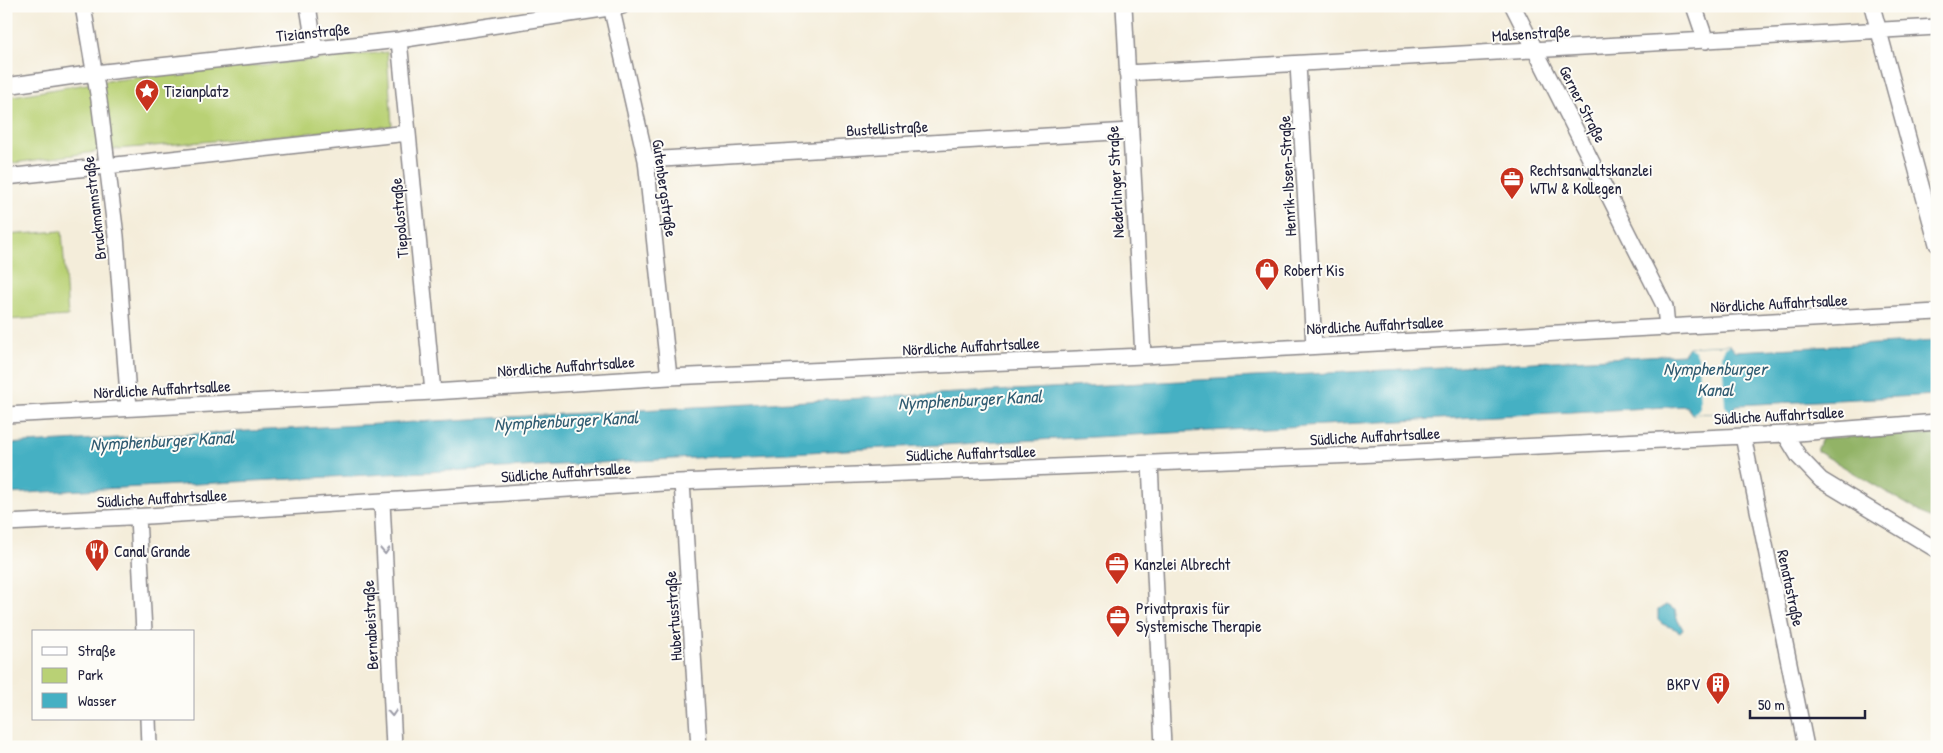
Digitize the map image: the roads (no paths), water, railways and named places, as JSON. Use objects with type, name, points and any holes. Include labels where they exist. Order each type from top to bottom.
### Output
[{"type":"street","name":"Bruckmannstraße","points":[[83,6],[95,73],[116,236],[129,408]]},
{"type":"street","points":[[308,6],[315,50]]},
{"type":"street","name":"Nederlinger Straße","points":[[1124,6],[1142,356]]},
{"type":"street","name":"Gerner Straße","points":[[1513,6],[1665,306],[1667,328]]},
{"type":"street","points":[[1694,6],[1706,41]]},
{"type":"street","points":[[1872,6],[1937,244]]},
{"type":"street","name":"Tizianstraße","points":[[6,86],[95,73],[399,40],[615,7]]},
{"type":"street","name":"Gutenbergstraße","points":[[615,7],[646,160],[669,377]]},
{"type":"street","name":"Malsenstraße","points":[[1128,73],[1937,27]]},
{"type":"street","name":"Tiepolostraße","points":[[399,40],[433,392]]},
{"type":"street","name":"Henrik-Ibsen-Straße","points":[[1298,64],[1314,346]]},
{"type":"street","name":"Bustellistraße","points":[[646,160],[1130,132]]},
{"type":"street","points":[[6,177],[408,133]]},
{"type":"street","name":"Nördliche Auffahrtsallee","points":[[6,416],[669,377],[1142,356],[1937,312]]},
{"type":"street","name":"Südliche Auffahrtsallee","points":[[6,523],[138,517],[682,482],[1785,434],[1937,422]]},
{"type":"street","points":[[1785,434],[1799,457],[1821,480],[1937,550]]},
{"type":"street","name":"Renatastraße","points":[[1743,436],[1806,747]]},
{"type":"street","points":[[1150,463],[1163,747]]},
{"type":"street","name":"Hubertusstraße","points":[[682,482],[699,747]]},
{"type":"street","name":"Bernabeistraße","points":[[382,502],[394,747]]},
{"type":"street","points":[[138,517],[144,630]]},
{"type":"street","points":[[148,720],[149,747]]},
{"type":"water","name":"Nymphenburger Kanal","points":[[1937,341],[1937,395],[1737,405],[1731,412],[1692,414],[1686,406],[6,494],[6,444],[1684,354],[1689,347],[1730,345],[1735,351]]},
{"type":"water","points":[[1666,605],[1675,610],[1677,619],[1683,629],[1680,632],[1658,620],[1658,610]]},
{"type":"place","name":"Tizianplatz","points":[[147,112]]},
{"type":"place","name":"Rechtsanwaltskanzlei WTW & Kollegen","points":[[1512,200]]},
{"type":"place","name":"Robert Kis","points":[[1267,291]]},
{"type":"place","name":"Canal Grande","points":[[97,572]]},
{"type":"place","name":"Kanzlei Albrecht","points":[[1117,585]]},
{"type":"place","name":"Privatpraxis für Systemische Therapie","points":[[1118,638]]},
{"type":"place","name":"BKPV","points":[[1718,705]]}]
